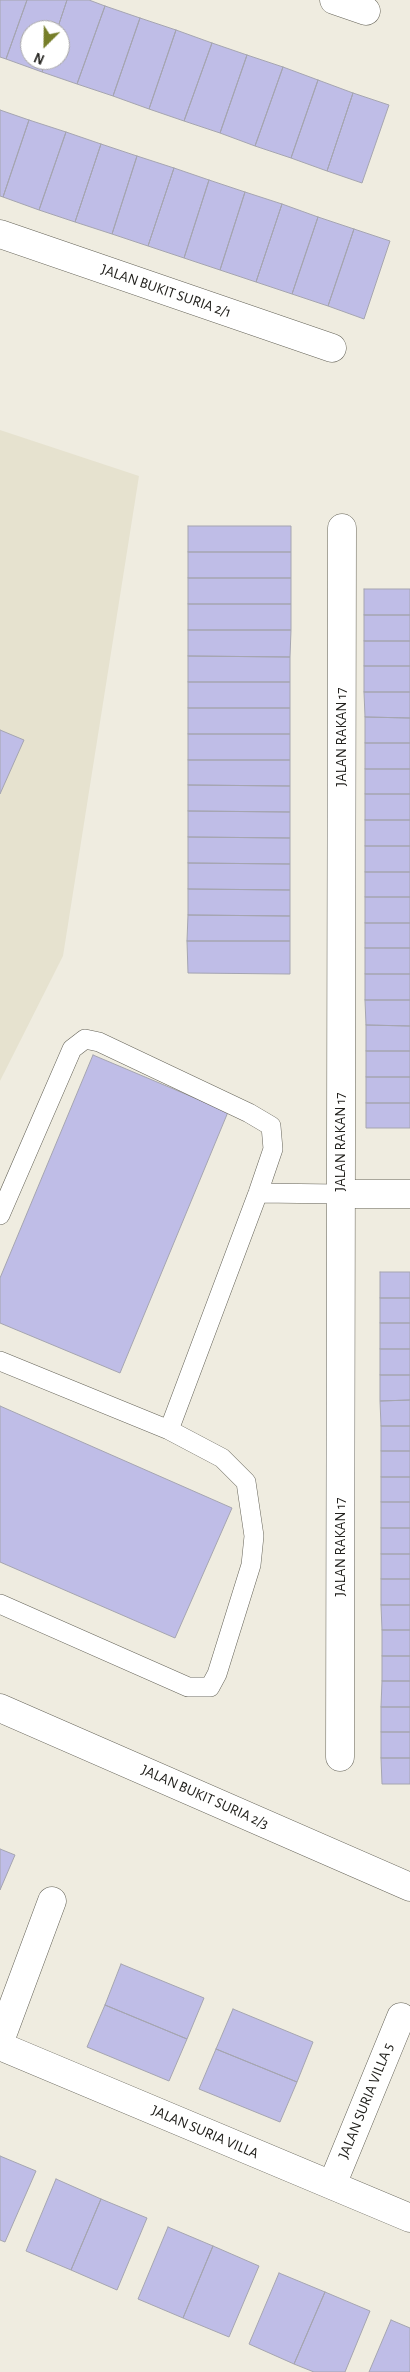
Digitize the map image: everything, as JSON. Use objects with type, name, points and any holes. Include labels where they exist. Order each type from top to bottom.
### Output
[{"type":"street","points":[[334,0],[366,11]]},
{"type":"street","name":"JALAN BUKIT SURIA 2/1","points":[[0,234],[332,348]]},
{"type":"street","name":"JALAN RAKAN 17","points":[[340,1757],[342,528]]},
{"type":"street","points":[[340,1194],[410,1194]]},
{"type":"street","name":"JALAN BUKIT SURIA 2/3","points":[[0,1708],[410,1887]]},
{"type":"street","points":[[0,2041],[52,1901]]},
{"type":"street","name":"JALAN SURIA VILLA 5","points":[[332,2185],[401,2017]]},
{"type":"street","name":"JALAN SURIA VILLA","points":[[0,2046],[410,2218]]},
{"type":"lane","points":[[0,1215],[72,1049],[85,1039],[99,1042],[249,1113],[271,1126],[273,1149],[169,1430]]},
{"type":"lane","points":[[258,1193],[340,1194]]},
{"type":"lane","points":[[0,1361],[169,1430],[222,1458],[246,1482],[254,1536],[252,1565],[217,1674],[210,1687],[188,1687],[0,1604]]},
{"type":"shaded area","points":[[0,430],[139,476],[63,956],[0,1081]]},
{"type":"building","points":[[0,0],[27,0],[6,59],[0,57]]},
{"type":"building","points":[[27,0],[67,0],[60,20],[20,20],[20,64],[6,59]]},
{"type":"building","points":[[67,0],[89,0],[105,6],[77,84],[42,72],[43,70],[70,70],[70,20],[60,20]]},
{"type":"building","points":[[105,6],[140,18],[113,96],[77,84]]},
{"type":"building","points":[[140,18],[176,30],[149,109],[113,96]]},
{"type":"building","points":[[176,30],[212,43],[184,121],[149,109]]},
{"type":"building","points":[[212,43],[247,55],[220,133],[184,121]]},
{"type":"building","points":[[247,55],[283,67],[255,146],[220,133]]},
{"type":"building","points":[[283,67],[318,80],[291,158],[255,146]]},
{"type":"building","points":[[318,80],[353,93],[327,171],[291,158]]},
{"type":"building","points":[[353,93],[389,105],[362,183],[327,171]]},
{"type":"building","points":[[0,110],[29,120],[3,197],[0,196]]},
{"type":"building","points":[[29,120],[66,132],[39,210],[3,197]]},
{"type":"building","points":[[66,132],[101,144],[75,222],[39,210]]},
{"type":"building","points":[[101,144],[137,156],[112,234],[75,222]]},
{"type":"building","points":[[137,156],[174,168],[148,246],[112,234]]},
{"type":"building","points":[[174,168],[209,180],[184,258],[148,246]]},
{"type":"building","points":[[209,180],[245,192],[220,270],[184,258]]},
{"type":"building","points":[[245,192],[282,204],[256,282],[220,270]]},
{"type":"building","points":[[282,204],[318,217],[292,294],[256,282]]},
{"type":"building","points":[[318,217],[354,229],[328,306],[292,294]]},
{"type":"building","points":[[354,229],[390,241],[364,319],[328,306]]},
{"type":"building","points":[[188,526],[291,526],[291,552],[188,552]]},
{"type":"building","points":[[188,552],[291,552],[291,578],[188,578]]},
{"type":"building","points":[[188,578],[291,578],[291,604],[188,604]]},
{"type":"building","points":[[364,589],[410,589],[410,615],[364,615]]},
{"type":"building","points":[[188,604],[291,604],[291,630],[188,630]]},
{"type":"building","points":[[364,615],[410,615],[410,641],[364,641]]},
{"type":"building","points":[[188,630],[291,630],[290,657],[188,656]]},
{"type":"building","points":[[364,641],[410,641],[410,666],[364,666]]},
{"type":"building","points":[[188,656],[290,657],[290,682],[188,682]]},
{"type":"building","points":[[364,666],[410,666],[410,692],[364,692]]},
{"type":"building","points":[[188,682],[290,682],[290,708],[188,708]]},
{"type":"building","points":[[364,692],[410,692],[410,718],[365,717]]},
{"type":"building","points":[[188,708],[290,708],[290,734],[188,734]]},
{"type":"building","points":[[365,717],[410,718],[410,743],[365,743]]},
{"type":"building","points":[[0,730],[24,740],[0,794]]},
{"type":"building","points":[[188,734],[290,734],[290,760],[188,760]]},
{"type":"building","points":[[365,743],[410,743],[410,769],[365,769]]},
{"type":"building","points":[[188,760],[290,760],[290,786],[188,785]]},
{"type":"building","points":[[365,769],[410,769],[410,794],[365,794]]},
{"type":"building","points":[[188,785],[290,786],[290,812],[188,811]]},
{"type":"building","points":[[365,794],[410,794],[410,820],[365,820]]},
{"type":"building","points":[[188,811],[290,812],[290,838],[188,837]]},
{"type":"building","points":[[365,820],[410,820],[410,846],[365,846]]},
{"type":"building","points":[[188,837],[290,838],[290,864],[188,863]]},
{"type":"building","points":[[365,846],[410,846],[410,872],[365,872]]},
{"type":"building","points":[[188,863],[290,864],[290,890],[188,889]]},
{"type":"building","points":[[365,872],[410,872],[410,897],[365,897]]},
{"type":"building","points":[[188,889],[290,890],[290,916],[188,915]]},
{"type":"building","points":[[365,897],[410,897],[410,923],[365,923]]},
{"type":"building","points":[[188,915],[290,916],[290,941],[187,941]]},
{"type":"building","points":[[365,923],[410,923],[410,948],[365,948]]},
{"type":"building","points":[[187,941],[290,941],[290,974],[188,973]]},
{"type":"building","points":[[365,948],[410,948],[410,974],[365,974]]},
{"type":"building","points":[[365,974],[410,974],[410,1000],[365,1000]]},
{"type":"building","points":[[365,1000],[410,1000],[410,1026],[366,1025]]},
{"type":"building","points":[[366,1025],[410,1026],[410,1051],[366,1051]]},
{"type":"building","points":[[366,1051],[410,1051],[410,1077],[366,1077]]},
{"type":"building","points":[[93,1055],[228,1112],[120,1373],[0,1323],[0,1278]]},
{"type":"building","points":[[366,1077],[410,1077],[410,1103],[366,1103]]},
{"type":"building","points":[[366,1103],[410,1103],[410,1128],[366,1128]]},
{"type":"building","points":[[380,1272],[410,1272],[410,1298],[380,1298]]},
{"type":"building","points":[[380,1298],[410,1298],[410,1323],[380,1323]]},
{"type":"building","points":[[380,1323],[410,1323],[410,1349],[380,1349]]},
{"type":"building","points":[[380,1349],[410,1349],[410,1375],[380,1375]]},
{"type":"building","points":[[380,1375],[410,1375],[410,1400],[380,1401]]},
{"type":"building","points":[[410,1400],[410,1426],[381,1426],[380,1401]]},
{"type":"building","points":[[0,1406],[232,1508],[175,1638],[0,1562]]},
{"type":"building","points":[[381,1426],[410,1426],[410,1451],[381,1451]]},
{"type":"building","points":[[381,1451],[410,1451],[410,1477],[381,1477]]},
{"type":"building","points":[[381,1477],[410,1477],[410,1502],[381,1502]]},
{"type":"building","points":[[381,1502],[410,1502],[410,1528],[381,1528]]},
{"type":"building","points":[[381,1528],[410,1528],[410,1554],[381,1554]]},
{"type":"building","points":[[381,1554],[410,1554],[410,1579],[381,1579]]},
{"type":"building","points":[[381,1579],[410,1579],[410,1605],[381,1605]]},
{"type":"building","points":[[381,1605],[410,1605],[410,1630],[382,1630]]},
{"type":"building","points":[[382,1630],[410,1630],[410,1656],[382,1656]]},
{"type":"building","points":[[382,1656],[410,1656],[410,1681],[382,1681]]},
{"type":"building","points":[[382,1681],[410,1681],[410,1707],[381,1707]]},
{"type":"building","points":[[381,1707],[410,1707],[410,1732],[381,1732]]},
{"type":"building","points":[[381,1732],[410,1732],[410,1758],[381,1758]]},
{"type":"building","points":[[381,1758],[410,1758],[410,1784],[382,1784]]},
{"type":"building","points":[[0,1849],[15,1855],[0,1890]]},
{"type":"building","points":[[121,1964],[204,1998],[187,2039],[105,2005]]},
{"type":"building","points":[[105,2005],[187,2039],[169,2081],[87,2047]]},
{"type":"building","points":[[233,2009],[313,2042],[297,2082],[216,2049]]},
{"type":"building","points":[[216,2049],[297,2082],[280,2122],[199,2089]]},
{"type":"building","points":[[0,2156],[36,2171],[5,2242],[0,2240]]},
{"type":"building","points":[[56,2179],[101,2199],[71,2270],[26,2251]]},
{"type":"building","points":[[101,2199],[147,2218],[117,2290],[71,2270]]},
{"type":"building","points":[[168,2227],[213,2246],[183,2318],[138,2299]]},
{"type":"building","points":[[213,2246],[259,2266],[229,2337],[183,2318]]},
{"type":"building","points":[[279,2273],[325,2292],[294,2364],[249,2344]]},
{"type":"building","points":[[325,2292],[370,2311],[345,2372],[314,2372],[294,2364]]},
{"type":"building","points":[[391,2320],[410,2328],[410,2372],[369,2372]]}]
